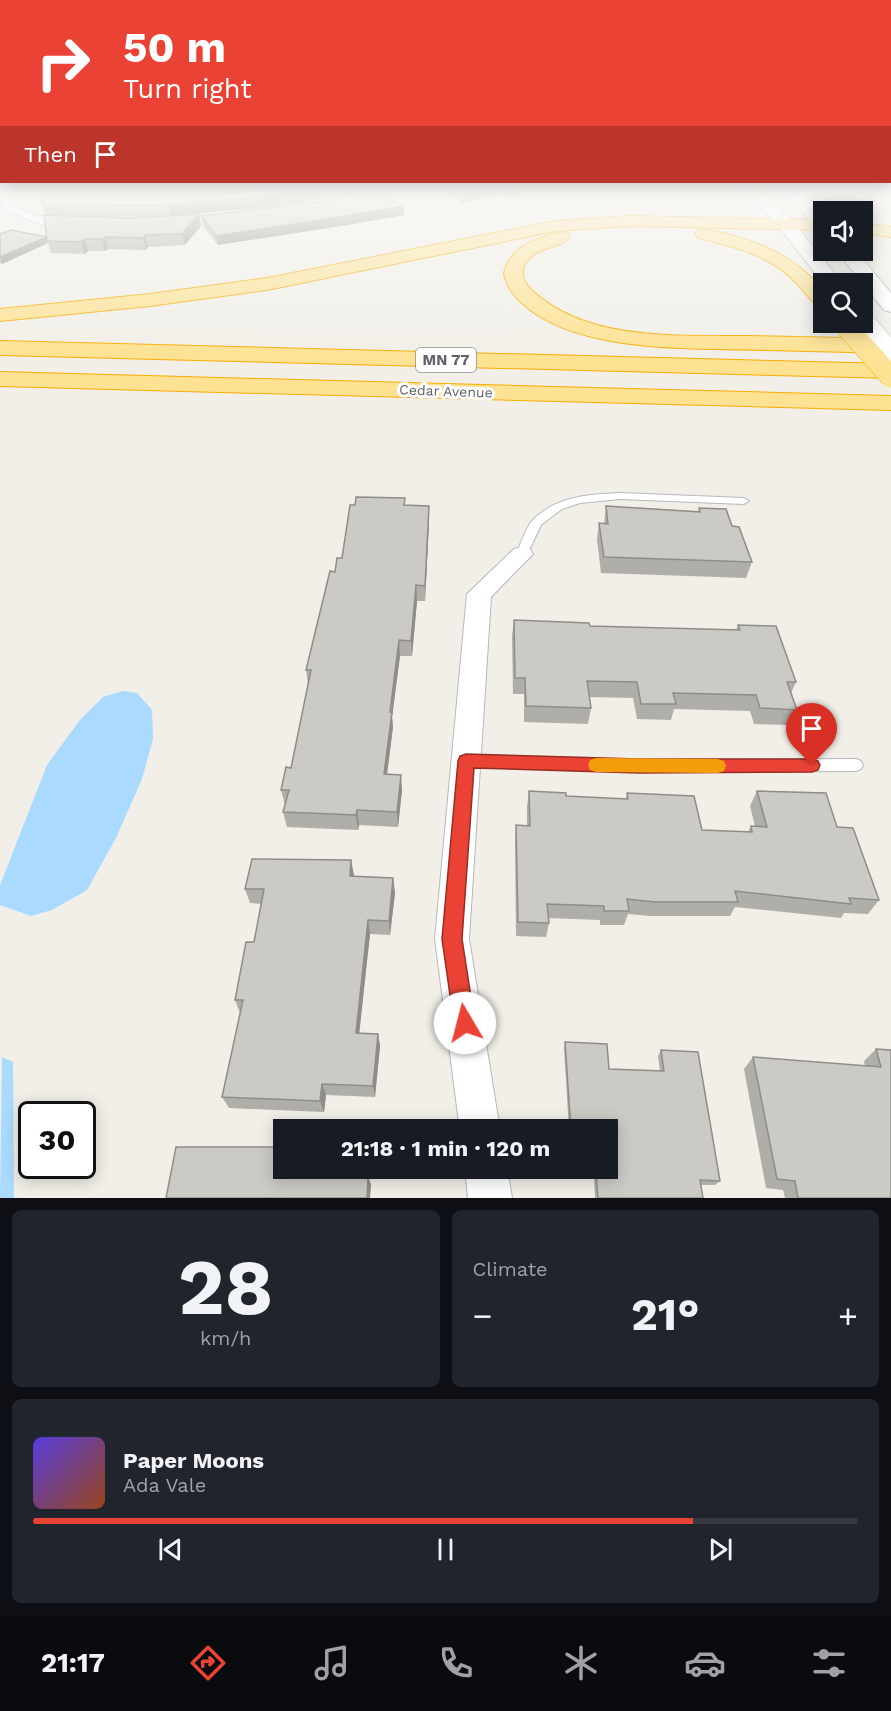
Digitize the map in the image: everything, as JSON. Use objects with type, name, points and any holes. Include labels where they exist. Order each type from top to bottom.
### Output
[{"type":"highway","points":[[0,315],[150,300],[267,284],[462,245]]},
{"type":"highway","points":[[542,245],[523,254],[515,264],[513,276],[518,288],[530,301],[551,315],[609,333],[672,341],[891,346]]},
{"type":"highway","points":[[743,245],[757,249],[795,271],[813,290]]},
{"type":"highway","points":[[852,333],[891,377]]},
{"type":"highway","name":"Cedar Avenue","points":[[0,348],[891,371]]},
{"type":"highway","name":"Cedar Avenue","points":[[0,379],[891,403]]},
{"type":"highway","points":[[604,395],[891,414]]},
{"type":"main road","points":[[803,245],[825,273]]},
{"type":"main road","points":[[854,261],[891,306]]},
{"type":"main road","points":[[873,332],[891,354]]},
{"type":"street","points":[[478,1119],[452,939],[479,594],[522,555]]},
{"type":"street","points":[[487,1179],[490,1198]]},
{"type":"lane","points":[[522,555],[536,523],[558,507],[594,497],[744,501]]},
{"type":"lane","points":[[466,761],[638,766],[855,765]]},
{"type":"water","points":[[123,691],[137,693],[152,710],[153,739],[142,779],[116,838],[87,890],[52,910],[31,916],[0,905],[0,885],[47,765],[80,720],[103,697]]},
{"type":"water","points":[[2,1057],[13,1062],[14,1198],[0,1198]]},
{"type":"building","points":[[0,245],[28,245],[0,257]]},
{"type":"building","points":[[356,497],[405,498],[404,505],[429,506],[425,586],[416,585],[411,641],[399,640],[390,712],[392,712],[384,774],[401,775],[397,812],[357,810],[356,815],[283,812],[289,790],[281,790],[286,767],[291,768],[311,670],[306,670],[330,571],[335,572],[337,558],[342,558],[350,505],[355,505]]},
{"type":"building","points":[[606,506],[700,512],[699,508],[726,509],[732,526],[739,527],[752,562],[604,557],[599,523],[608,524]]},
{"type":"building","points":[[514,620],[589,623],[590,626],[740,630],[738,625],[776,626],[796,682],[787,682],[797,710],[760,708],[756,695],[673,693],[676,704],[641,704],[637,682],[587,681],[591,708],[526,706],[525,678],[515,678]]},
{"type":"building","points":[[529,791],[566,793],[566,796],[628,799],[627,793],[694,796],[702,830],[752,832],[751,826],[767,827],[757,791],[826,793],[837,827],[853,828],[879,900],[849,898],[851,904],[735,891],[738,902],[655,902],[627,899],[629,911],[604,911],[604,906],[547,904],[549,923],[518,922],[516,825],[530,826]]},
{"type":"building","points":[[252,859],[351,860],[350,876],[393,878],[389,921],[368,920],[356,1033],[378,1034],[373,1086],[322,1084],[320,1101],[222,1097],[243,1000],[235,1000],[246,942],[254,942],[264,889],[245,889]]},
{"type":"building","points":[[565,1042],[607,1044],[609,1069],[664,1071],[661,1050],[698,1052],[720,1181],[700,1180],[703,1198],[598,1198],[596,1179],[618,1179],[618,1119],[570,1119]]},
{"type":"building","points":[[876,1049],[891,1050],[891,1198],[798,1198],[795,1181],[777,1179],[753,1057],[881,1067]]},
{"type":"building","points":[[176,1147],[273,1147],[273,1179],[368,1179],[367,1198],[166,1198]]},
{"type":"slow traffic","points":[[596,765],[718,766]]},
{"type":"route","points":[[465,1023],[452,939],[466,761],[638,766],[812,765]]}]
